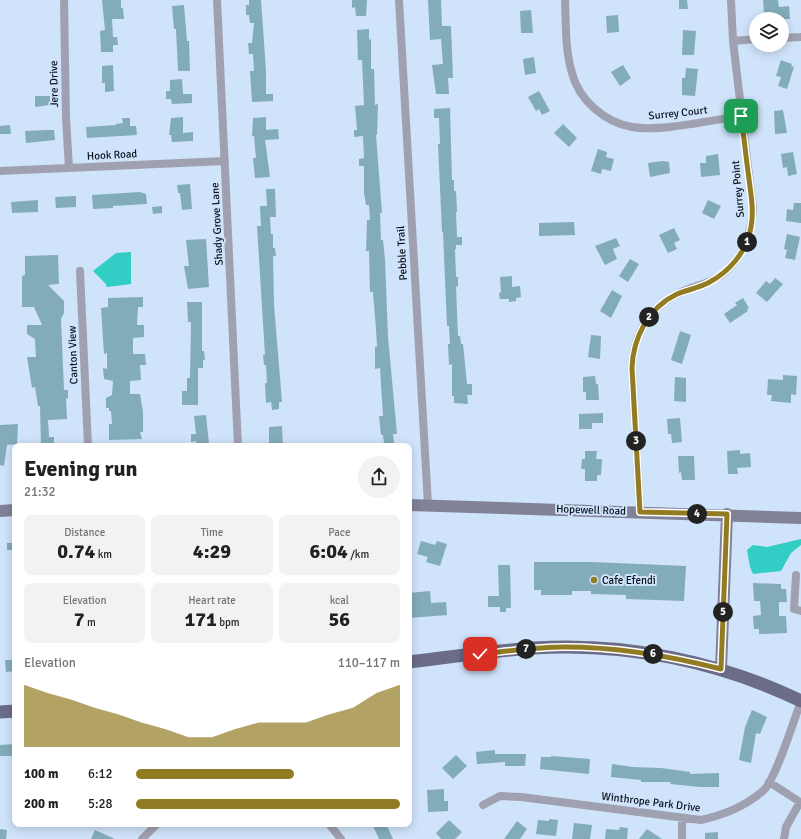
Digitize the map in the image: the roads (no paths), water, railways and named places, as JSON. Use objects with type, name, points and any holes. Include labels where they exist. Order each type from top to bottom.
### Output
[{"type":"main road","points":[[412,662],[532,648],[565,647],[626,650],[661,655],[721,669],[776,689],[801,701]]},
{"type":"main road","points":[[0,712],[12,711]]},
{"type":"street","name":"Jere Drive","points":[[64,0],[66,118],[69,168]]},
{"type":"street","name":"Shady Grove Lane","points":[[217,0],[238,443]]},
{"type":"street","name":"Pebble Trail","points":[[399,0],[428,505]]},
{"type":"street","name":"Surrey Court","points":[[565,0],[568,56],[572,73],[578,88],[588,103],[602,114],[617,123],[633,127],[654,128],[741,116]]},
{"type":"street","name":"Surrey Point","points":[[640,512],[632,368],[635,345],[643,325],[658,307],[675,295],[707,283],[721,275],[735,262],[746,244],[751,228],[753,209],[733,41],[731,0]]},
{"type":"street","points":[[789,38],[801,37]]},
{"type":"street","points":[[733,41],[749,40]]},
{"type":"street","name":"Hook Road","points":[[0,171],[225,161]]},
{"type":"street","name":"Canton View","points":[[80,271],[87,443]]},
{"type":"street","name":"Hopewell Road","points":[[412,505],[727,514],[801,518]]},
{"type":"street","points":[[0,511],[12,510]]},
{"type":"street","points":[[721,669],[727,514]]},
{"type":"street","points":[[796,575],[794,609],[801,610]]},
{"type":"street","name":"Winthrope Park Drive","points":[[483,805],[500,796],[521,797],[701,820],[723,815],[750,800],[765,789],[801,701]]},
{"type":"street","points":[[769,782],[800,801],[786,827],[784,839]]},
{"type":"street","points":[[682,818],[682,839]]},
{"type":"street","points":[[142,839],[154,827]]},
{"type":"street","points":[[332,827],[342,839]]},
{"type":"place","name":"Cafe Efendi","points":[[594,580]]}]
